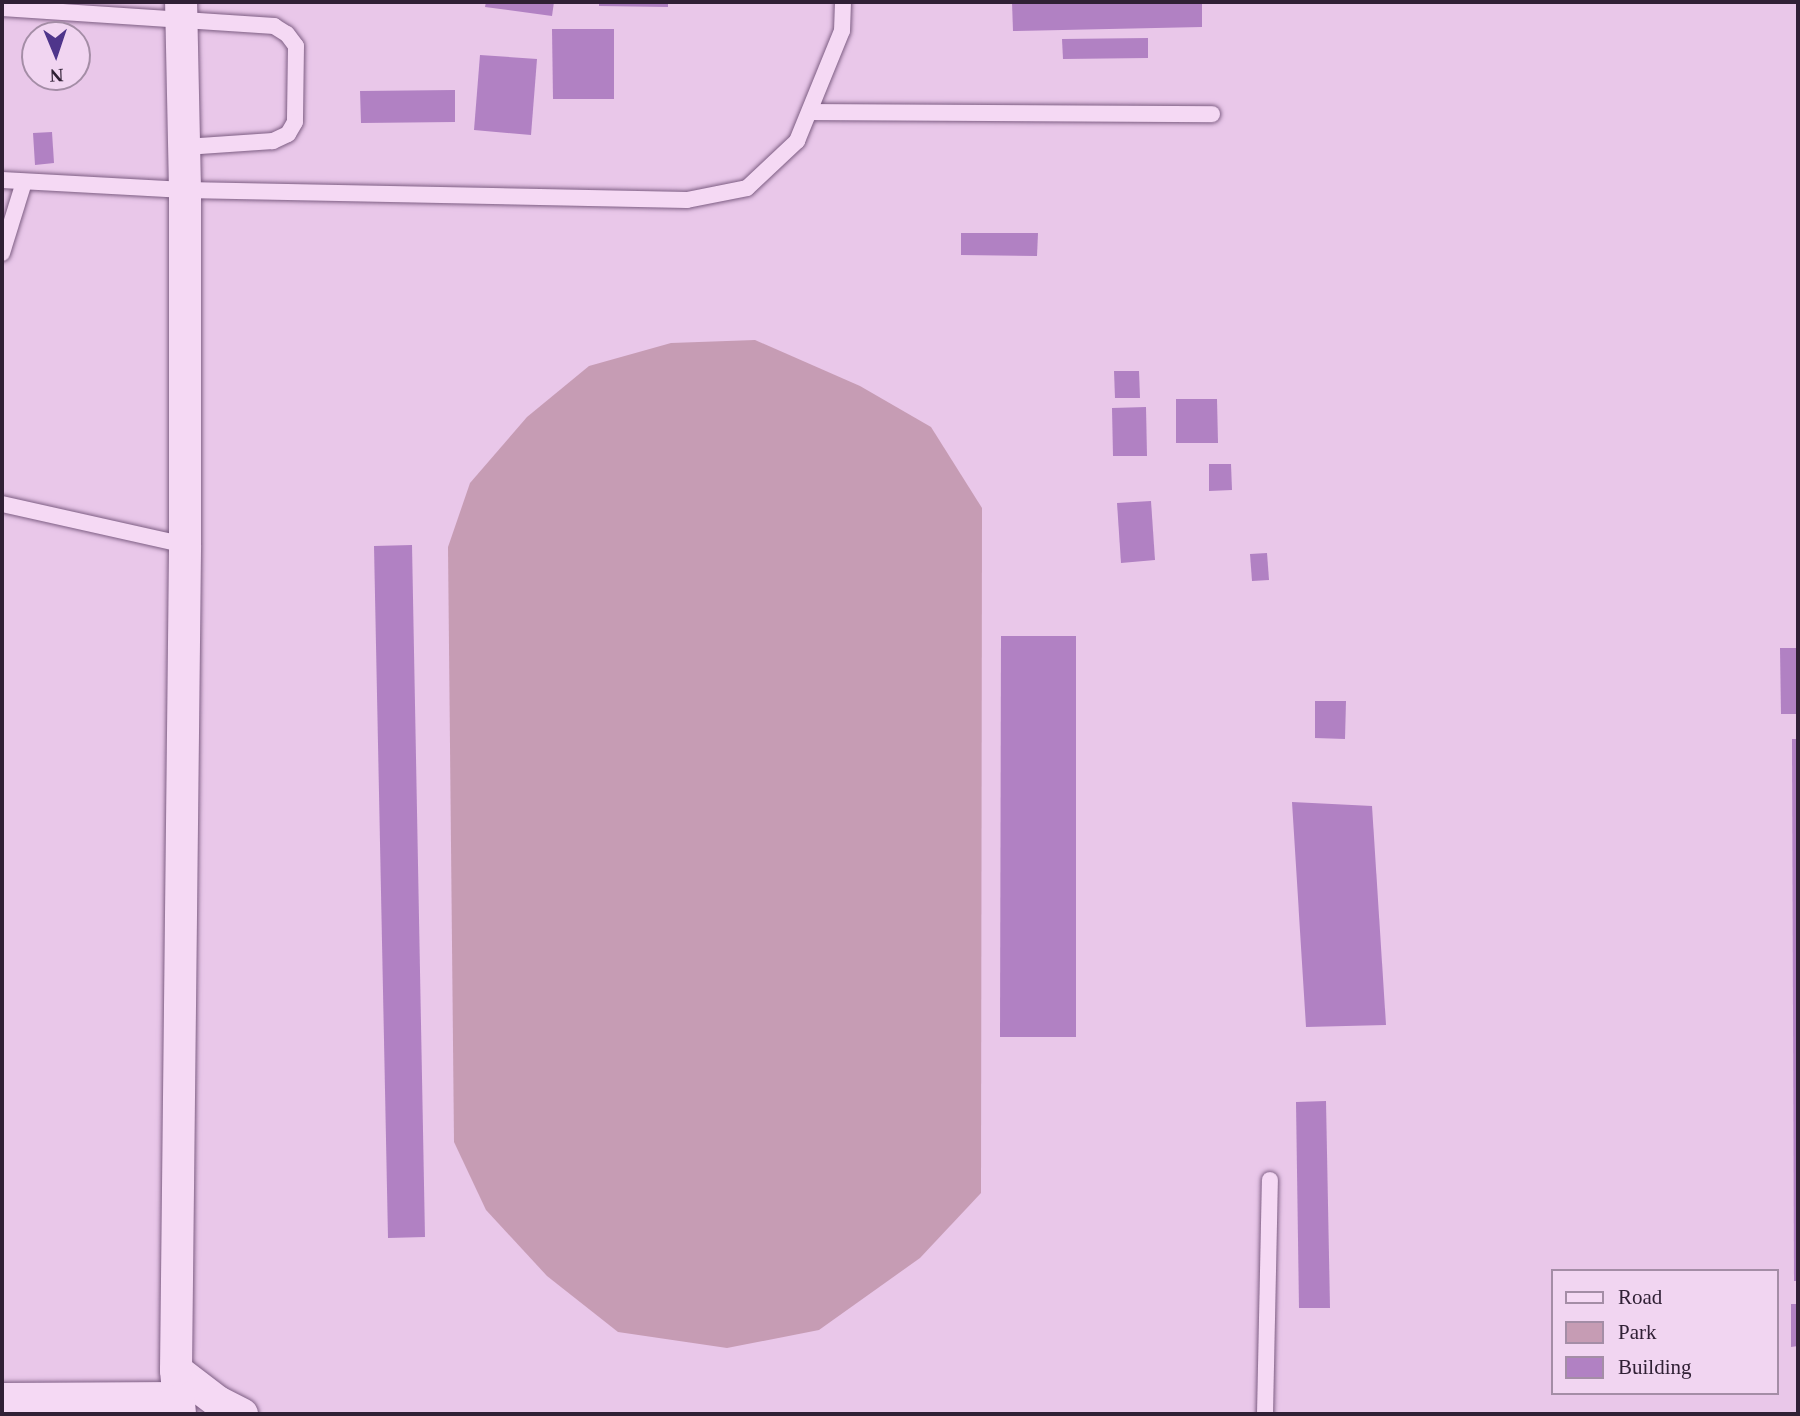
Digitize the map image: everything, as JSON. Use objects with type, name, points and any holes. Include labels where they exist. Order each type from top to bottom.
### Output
[{"type":"street","points":[[178,1394],[186,190],[181,10]]},
{"type":"street","points":[[2,1399],[178,1394],[218,1402],[242,1414]]},
{"type":"lane","points":[[2,180],[186,190],[687,200],[747,188],[797,141],[842,31],[843,2]]},
{"type":"lane","points":[[2,8],[181,10],[274,26],[287,34],[296,46],[295,122],[288,134],[273,141],[185,147]]},
{"type":"lane","points":[[811,112],[1212,114]]},
{"type":"lane","points":[[2,253],[24,182]]},
{"type":"lane","points":[[2,504],[185,545]]},
{"type":"lane","points":[[1265,1414],[1270,1180]]},
{"type":"green space","points":[[755,340],[860,386],[931,427],[982,508],[981,1193],[920,1258],[819,1330],[727,1348],[618,1332],[547,1276],[486,1210],[454,1142],[448,547],[470,483],[527,417],[589,366],[671,343]]},
{"type":"building","points":[[486,2],[554,2],[552,16],[485,7]]},
{"type":"building","points":[[599,2],[668,2],[668,7],[599,6]]},
{"type":"building","points":[[1012,2],[1202,2],[1202,27],[1013,31]]},
{"type":"building","points":[[552,29],[614,29],[614,99],[553,99]]},
{"type":"building","points":[[1148,38],[1148,58],[1063,59],[1062,39]]},
{"type":"building","points":[[480,55],[537,59],[531,135],[474,130]]},
{"type":"building","points":[[455,90],[455,122],[361,123],[360,91]]},
{"type":"building","points":[[52,132],[54,163],[35,165],[33,133]]},
{"type":"building","points":[[961,233],[1038,233],[1037,256],[961,255]]},
{"type":"building","points":[[1114,371],[1139,371],[1140,398],[1115,398]]},
{"type":"building","points":[[1176,399],[1217,399],[1218,443],[1176,443]]},
{"type":"building","points":[[1146,407],[1147,456],[1113,456],[1112,408]]},
{"type":"building","points":[[1209,464],[1231,464],[1232,490],[1209,491]]},
{"type":"building","points":[[1151,501],[1155,560],[1121,563],[1117,503]]},
{"type":"building","points":[[412,545],[425,1237],[388,1238],[374,546]]},
{"type":"building","points":[[1267,553],[1269,580],[1252,581],[1250,554]]},
{"type":"building","points":[[1001,636],[1076,636],[1076,1037],[1000,1037]]},
{"type":"building","points":[[1780,648],[1798,648],[1798,714],[1781,714]]},
{"type":"building","points":[[1315,701],[1346,701],[1345,739],[1315,738]]},
{"type":"building","points":[[1792,739],[1798,739],[1798,1281],[1794,1281]]},
{"type":"building","points":[[1292,802],[1372,806],[1386,1025],[1306,1027]]},
{"type":"building","points":[[1326,1101],[1330,1308],[1299,1308],[1296,1102]]},
{"type":"building","points":[[1791,1304],[1798,1304],[1798,1346],[1791,1347]]}]
